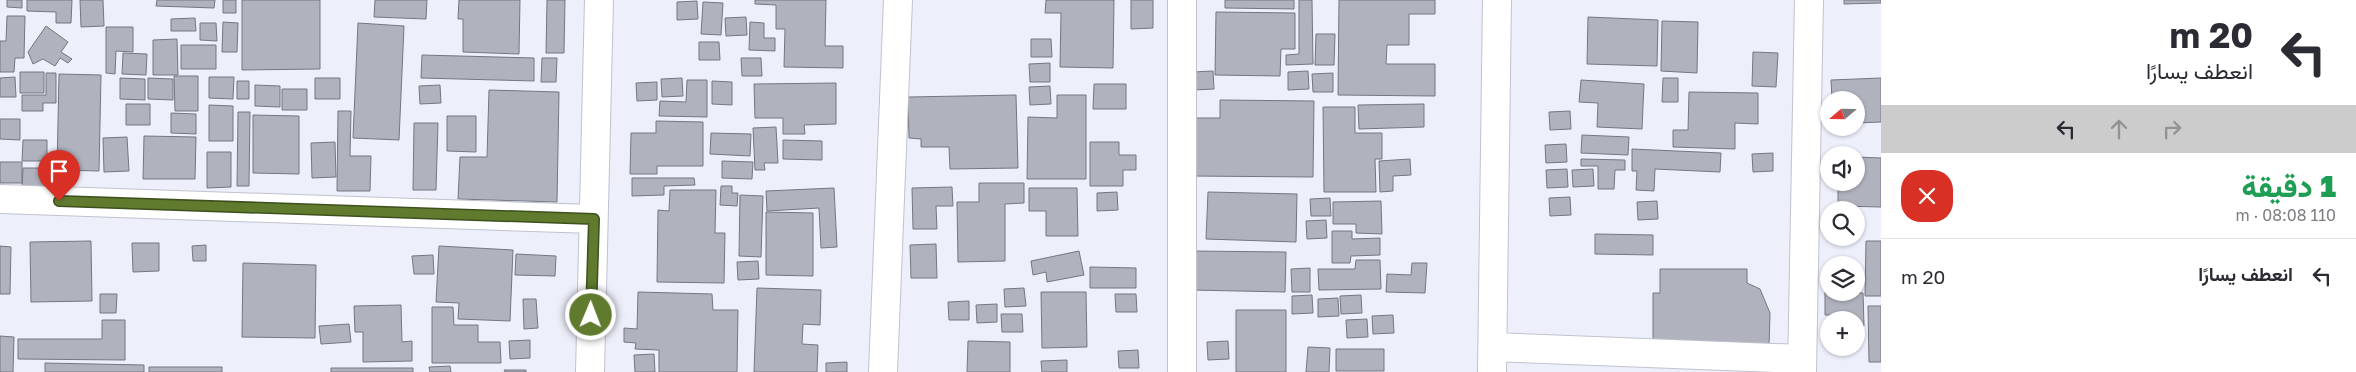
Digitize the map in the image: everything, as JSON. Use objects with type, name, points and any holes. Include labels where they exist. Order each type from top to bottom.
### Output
[{"type":"street","points":[[590,372],[599,0]]},
{"type":"street","points":[[883,372],[898,0]]},
{"type":"street","points":[[1182,0],[1182,372]]},
{"type":"street","points":[[1497,0],[1492,359],[1802,366],[1809,0]]},
{"type":"street","points":[[0,200],[594,219]]},
{"type":"building","points":[[7,0],[22,0],[22,8],[7,7]]},
{"type":"building","points":[[27,0],[72,0],[71,23],[56,23],[56,12],[27,11]]},
{"type":"building","points":[[80,0],[103,0],[104,26],[81,27]]},
{"type":"building","points":[[157,0],[215,0],[214,8],[156,6]]},
{"type":"building","points":[[223,0],[236,0],[236,13],[223,13]]},
{"type":"building","points":[[242,0],[320,0],[320,69],[242,70]]},
{"type":"building","points":[[375,0],[427,0],[426,19],[374,17]]},
{"type":"building","points":[[459,0],[520,0],[519,54],[463,52],[463,19],[458,19]]},
{"type":"building","points":[[547,0],[565,0],[564,53],[546,53]]},
{"type":"building","points":[[755,0],[826,0],[825,46],[843,46],[843,68],[784,67],[785,29],[776,29],[776,5],[755,4]]},
{"type":"building","points":[[1046,0],[1114,0],[1113,68],[1060,67],[1061,13],[1045,13]]},
{"type":"building","points":[[1131,0],[1153,0],[1153,28],[1131,29]]},
{"type":"building","points":[[1225,0],[1294,0],[1294,9],[1225,8]]},
{"type":"building","points":[[1299,0],[1312,0],[1313,64],[1286,65],[1286,55],[1299,54]]},
{"type":"building","points":[[1339,0],[1435,0],[1435,14],[1409,14],[1409,45],[1387,45],[1386,64],[1435,64],[1435,96],[1338,95]]},
{"type":"building","points":[[1844,0],[1881,0],[1881,3],[1844,4]]},
{"type":"building","points":[[697,1],[698,19],[677,20],[677,2]]},
{"type":"building","points":[[703,2],[723,3],[721,35],[701,34]]},
{"type":"building","points":[[1216,12],[1295,13],[1295,49],[1281,49],[1280,76],[1215,75]]},
{"type":"building","points":[[7,16],[25,16],[24,58],[15,58],[14,72],[0,72],[0,41],[6,41]]},
{"type":"building","points":[[746,17],[747,35],[726,36],[725,18]]},
{"type":"building","points":[[1588,17],[1658,20],[1657,66],[1587,64]]},
{"type":"building","points":[[195,18],[196,31],[171,31],[171,19]]},
{"type":"building","points":[[1662,21],[1698,22],[1697,73],[1661,71]]},
{"type":"building","points":[[223,22],[238,23],[237,52],[222,52]]},
{"type":"building","points":[[750,22],[764,23],[764,38],[775,38],[775,51],[749,50]]},
{"type":"building","points":[[200,23],[216,23],[217,41],[200,40]]},
{"type":"building","points":[[358,23],[404,26],[399,140],[353,138]]},
{"type":"building","points":[[46,26],[68,42],[61,52],[72,59],[68,63],[60,58],[55,66],[43,59],[33,64],[28,52]]},
{"type":"building","points":[[106,27],[133,27],[133,52],[116,51],[115,74],[106,73]]},
{"type":"building","points":[[1316,34],[1335,34],[1334,65],[1315,65]]},
{"type":"building","points":[[177,39],[178,75],[153,75],[153,40]]},
{"type":"building","points":[[1031,39],[1051,39],[1052,57],[1031,57]]},
{"type":"building","points":[[699,42],[719,42],[720,60],[699,60]]},
{"type":"building","points":[[181,45],[216,45],[216,69],[181,69]]},
{"type":"building","points":[[1753,52],[1778,53],[1776,87],[1752,86]]},
{"type":"building","points":[[123,53],[147,54],[146,75],[122,74]]},
{"type":"building","points":[[422,55],[534,58],[534,81],[421,78]]},
{"type":"building","points":[[542,58],[557,58],[556,82],[541,82]]},
{"type":"building","points":[[741,58],[761,58],[762,76],[742,76]]},
{"type":"building","points":[[1050,63],[1050,82],[1030,82],[1029,64]]},
{"type":"building","points":[[1213,71],[1214,89],[1193,90],[1193,72]]},
{"type":"building","points":[[1308,71],[1309,89],[1288,90],[1288,72]]},
{"type":"building","points":[[20,72],[44,72],[44,93],[20,93]]},
{"type":"building","points":[[46,73],[56,73],[56,103],[43,103],[43,111],[22,111],[22,95],[46,95]]},
{"type":"building","points":[[1333,73],[1333,92],[1313,92],[1312,74]]},
{"type":"building","points":[[59,74],[101,75],[99,171],[57,170]]},
{"type":"building","points":[[174,76],[198,76],[198,111],[175,111]]},
{"type":"building","points":[[15,77],[16,97],[0,97],[0,78]]},
{"type":"building","points":[[209,77],[234,77],[233,99],[209,98]]},
{"type":"building","points":[[120,78],[145,79],[145,100],[120,99]]},
{"type":"building","points":[[148,78],[173,79],[173,100],[148,99]]},
{"type":"building","points":[[315,78],[340,78],[340,99],[315,99]]},
{"type":"building","points":[[682,78],[683,96],[662,97],[661,79]]},
{"type":"building","points":[[1663,78],[1678,78],[1678,102],[1662,102]]},
{"type":"building","points":[[1881,78],[1881,122],[1865,123],[1865,91],[1832,91],[1831,80]]},
{"type":"building","points":[[687,80],[707,80],[707,117],[659,116],[660,101],[686,102]]},
{"type":"building","points":[[1581,80],[1644,84],[1642,129],[1597,127],[1598,103],[1579,102]]},
{"type":"building","points":[[237,81],[249,81],[249,99],[237,99]]},
{"type":"building","points":[[712,81],[732,82],[732,105],[712,104]]},
{"type":"building","points":[[657,82],[657,100],[637,101],[636,83]]},
{"type":"building","points":[[836,83],[836,124],[804,125],[805,134],[783,134],[783,118],[755,118],[754,84]]},
{"type":"building","points":[[1094,84],[1126,84],[1126,109],[1093,109]]},
{"type":"building","points":[[255,85],[280,86],[280,107],[255,106]]},
{"type":"building","points":[[440,85],[441,103],[420,104],[419,86]]},
{"type":"building","points":[[1050,86],[1051,104],[1030,105],[1029,87]]},
{"type":"building","points":[[282,89],[307,89],[307,110],[282,110]]},
{"type":"building","points":[[489,90],[559,92],[557,202],[458,199],[460,157],[487,157]]},
{"type":"building","points":[[1689,92],[1758,93],[1758,124],[1735,123],[1735,149],[1673,147],[1673,130],[1688,130]]},
{"type":"building","points":[[1016,95],[1018,168],[950,169],[949,147],[921,147],[921,139],[909,138],[908,97]]},
{"type":"building","points":[[1057,95],[1086,95],[1086,179],[1027,179],[1028,117],[1057,118]]},
{"type":"building","points":[[1220,100],[1314,101],[1313,177],[1190,176],[1190,118],[1220,118]]},
{"type":"building","points":[[126,104],[150,104],[150,125],[126,125]]},
{"type":"building","points":[[1424,104],[1424,127],[1359,129],[1358,105]]},
{"type":"building","points":[[209,105],[233,106],[233,141],[209,141]]},
{"type":"building","points":[[1323,107],[1355,107],[1355,133],[1382,133],[1382,159],[1375,159],[1376,192],[1324,192]]},
{"type":"building","points":[[338,111],[351,111],[350,156],[371,156],[370,191],[337,191]]},
{"type":"building","points":[[1570,111],[1571,129],[1550,130],[1549,112]]},
{"type":"building","points":[[238,112],[250,112],[249,186],[237,186]]},
{"type":"building","points":[[171,113],[196,114],[196,134],[171,133]]},
{"type":"building","points":[[253,115],[299,116],[299,174],[253,173]]},
{"type":"building","points":[[447,116],[476,116],[476,152],[447,151]]},
{"type":"building","points":[[0,119],[20,119],[20,140],[0,139]]},
{"type":"building","points":[[656,121],[703,122],[703,166],[657,166],[657,174],[630,174],[631,133],[656,133]]},
{"type":"building","points":[[414,123],[438,123],[436,190],[413,190]]},
{"type":"building","points":[[776,127],[778,163],[764,163],[765,170],[755,170],[753,128]]},
{"type":"building","points":[[711,133],[751,134],[750,156],[710,154]]},
{"type":"building","points":[[1582,135],[1629,137],[1628,155],[1581,153]]},
{"type":"building","points":[[144,136],[196,137],[195,179],[143,179]]},
{"type":"building","points":[[127,137],[129,171],[104,172],[103,138]]},
{"type":"building","points":[[23,140],[47,140],[47,161],[22,161]]},
{"type":"building","points":[[783,140],[822,141],[822,160],[783,159]]},
{"type":"building","points":[[335,142],[336,177],[312,178],[311,143]]},
{"type":"building","points":[[1090,142],[1119,142],[1119,155],[1136,155],[1136,170],[1123,170],[1123,186],[1090,186]]},
{"type":"building","points":[[1566,144],[1567,162],[1546,163],[1545,145]]},
{"type":"building","points":[[1632,149],[1721,153],[1720,172],[1655,169],[1654,191],[1636,190],[1637,171],[1632,171]]},
{"type":"building","points":[[207,152],[231,152],[231,187],[207,188]]},
{"type":"building","points":[[1773,153],[1773,171],[1753,172],[1752,154]]},
{"type":"building","points":[[1865,157],[1881,158],[1881,207],[1865,207],[1865,201],[1838,201],[1838,191],[1865,191]]},
{"type":"building","points":[[1410,159],[1411,175],[1393,176],[1393,191],[1380,192],[1379,161]]},
{"type":"building","points":[[1581,159],[1625,160],[1625,170],[1615,170],[1614,189],[1598,189],[1598,166],[1581,166]]},
{"type":"building","points":[[722,161],[753,162],[752,179],[722,178]]},
{"type":"building","points":[[0,162],[22,162],[22,183],[0,183]]},
{"type":"building","points":[[23,168],[47,168],[47,189],[22,189]]},
{"type":"building","points":[[1567,169],[1568,187],[1547,188],[1546,170]]},
{"type":"building","points":[[1593,169],[1594,186],[1573,187],[1572,170]]},
{"type":"building","points":[[632,178],[694,178],[695,185],[664,186],[664,195],[632,196]]},
{"type":"building","points":[[979,183],[1024,183],[1024,203],[1005,204],[1005,261],[958,262],[957,202],[979,202]]},
{"type":"building","points":[[721,186],[732,186],[732,193],[738,193],[737,206],[720,205]]},
{"type":"building","points":[[952,187],[953,206],[936,206],[937,229],[913,229],[912,188]]},
{"type":"building","points":[[834,188],[837,247],[821,248],[819,208],[767,211],[766,191]]},
{"type":"building","points":[[1029,188],[1077,188],[1078,236],[1046,236],[1046,211],[1029,211]]},
{"type":"building","points":[[670,190],[716,190],[715,233],[725,233],[724,283],[657,282],[658,210],[669,211]]},
{"type":"building","points":[[1117,192],[1118,210],[1097,211],[1097,193]]},
{"type":"building","points":[[1208,192],[1297,194],[1296,242],[1206,239]]},
{"type":"building","points":[[740,195],[763,196],[761,257],[739,256]]},
{"type":"building","points":[[1570,197],[1571,215],[1550,216],[1549,198]]},
{"type":"building","points":[[1330,198],[1331,216],[1311,216],[1310,199]]},
{"type":"building","points":[[1381,201],[1382,234],[1356,233],[1356,224],[1333,224],[1333,202]]},
{"type":"building","points":[[1657,201],[1658,219],[1638,220],[1637,202]]},
{"type":"building","points":[[766,212],[813,213],[813,276],[766,275]]},
{"type":"building","points":[[1326,220],[1327,238],[1307,239],[1306,221]]},
{"type":"building","points":[[1332,231],[1352,231],[1352,239],[1380,238],[1380,255],[1351,256],[1350,263],[1332,263]]},
{"type":"building","points":[[1595,234],[1653,235],[1653,255],[1595,254]]},
{"type":"building","points":[[91,241],[92,301],[31,302],[30,242]]},
{"type":"building","points":[[1866,241],[1881,241],[1881,296],[1865,296]]},
{"type":"building","points":[[132,243],[159,243],[159,271],[133,272]]},
{"type":"building","points":[[936,244],[937,278],[911,278],[910,245]]},
{"type":"building","points":[[206,245],[206,261],[193,261],[192,246]]},
{"type":"building","points":[[0,246],[11,247],[10,294],[0,294]]},
{"type":"building","points":[[439,246],[513,250],[510,321],[458,319],[459,303],[436,302]]},
{"type":"building","points":[[1079,251],[1084,275],[1047,282],[1046,272],[1033,275],[1031,261]]},
{"type":"building","points":[[1192,251],[1286,252],[1285,292],[1191,290]]},
{"type":"building","points":[[516,254],[556,256],[555,276],[515,275]]},
{"type":"building","points":[[433,255],[434,274],[414,274],[412,256]]},
{"type":"building","points":[[1356,260],[1380,260],[1381,289],[1319,290],[1318,269],[1355,269]]},
{"type":"building","points":[[758,261],[759,279],[738,280],[737,262]]},
{"type":"building","points":[[243,263],[316,265],[315,338],[242,337]]},
{"type":"building","points":[[1412,263],[1427,263],[1425,293],[1386,292],[1387,274],[1411,275]]},
{"type":"building","points":[[1090,267],[1136,268],[1136,288],[1090,288]]},
{"type":"building","points":[[1310,268],[1310,292],[1292,292],[1291,269]]},
{"type":"building","points":[[1660,269],[1747,269],[1747,283],[1760,289],[1770,313],[1769,347],[1653,341],[1653,293],[1660,293]]},
{"type":"building","points":[[757,288],[821,290],[820,325],[803,324],[802,344],[818,345],[817,372],[754,372]]},
{"type":"building","points":[[1024,288],[1026,306],[1005,307],[1004,289]]},
{"type":"building","points":[[638,292],[712,294],[713,310],[738,310],[737,372],[659,372],[659,350],[635,349],[636,343],[624,342],[624,328],[637,329]]},
{"type":"building","points":[[1041,292],[1086,292],[1087,347],[1042,348]]},
{"type":"building","points":[[100,294],[117,294],[116,313],[100,313]]},
{"type":"building","points":[[1115,294],[1136,294],[1137,312],[1116,312]]},
{"type":"building","points":[[1312,295],[1313,313],[1292,314],[1292,296]]},
{"type":"building","points":[[1361,295],[1362,313],[1341,314],[1340,296]]},
{"type":"building","points":[[1338,298],[1339,316],[1318,317],[1318,299]]},
{"type":"building","points":[[523,299],[536,299],[538,328],[524,329]]},
{"type":"building","points":[[969,301],[969,320],[949,320],[948,302]]},
{"type":"building","points":[[1825,301],[1863,301],[1864,311],[1825,311]]},
{"type":"building","points":[[997,304],[997,322],[977,323],[976,305]]},
{"type":"building","points":[[401,305],[402,342],[412,341],[412,361],[363,362],[363,332],[355,332],[354,306]]},
{"type":"building","points":[[1868,306],[1881,306],[1881,362],[1869,362]]},
{"type":"building","points":[[432,307],[453,307],[454,325],[478,325],[478,342],[500,342],[501,363],[432,363]]},
{"type":"building","points":[[1236,310],[1286,310],[1286,372],[1236,372]]},
{"type":"building","points":[[1001,314],[1022,314],[1023,332],[1002,332]]},
{"type":"building","points":[[1393,315],[1394,333],[1373,334],[1372,316]]},
{"type":"building","points":[[1367,319],[1368,337],[1347,338],[1346,320]]},
{"type":"building","points":[[102,320],[125,320],[125,360],[18,359],[18,339],[102,339]]},
{"type":"building","points":[[349,324],[351,342],[321,344],[319,326]]},
{"type":"building","points":[[0,336],[14,337],[13,372],[0,372]]},
{"type":"building","points":[[530,340],[530,358],[510,359],[509,341]]},
{"type":"building","points":[[968,341],[1010,342],[1010,372],[967,372]]},
{"type":"building","points":[[1228,341],[1229,359],[1208,360],[1207,342]]},
{"type":"building","points":[[1308,347],[1330,348],[1329,372],[1306,372]]},
{"type":"building","points":[[1336,349],[1384,349],[1384,371],[1336,371]]},
{"type":"building","points":[[1138,350],[1139,368],[1119,368],[1118,351]]},
{"type":"building","points":[[654,354],[655,372],[635,372],[634,355]]},
{"type":"building","points":[[1067,360],[1067,372],[1042,372],[1041,361]]},
{"type":"building","points":[[847,362],[847,372],[826,372],[826,363]]},
{"type":"building","points":[[45,363],[144,365],[144,372],[45,372]]},
{"type":"building","points":[[450,366],[451,372],[430,372],[429,367]]},
{"type":"building","points":[[149,367],[222,367],[222,372],[149,372]]},
{"type":"building","points":[[331,368],[413,368],[413,372],[331,372]]},
{"type":"building","points":[[504,370],[526,370],[526,372],[505,372]]},
{"type":"route","points":[[59,201],[594,219],[591,315]]}]
